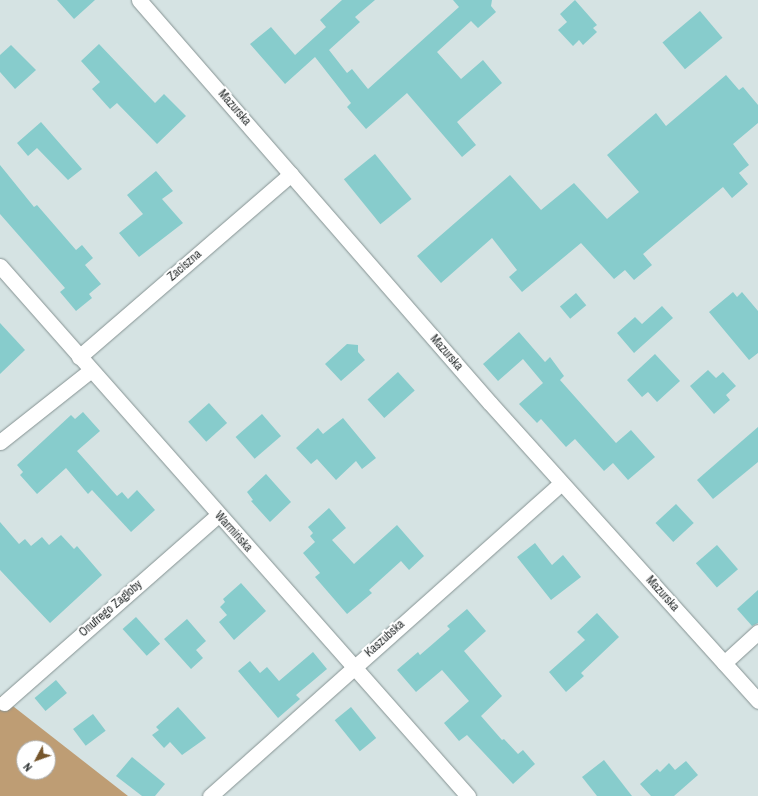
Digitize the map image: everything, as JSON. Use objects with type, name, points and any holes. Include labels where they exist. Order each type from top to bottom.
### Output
[{"type":"street","name":"Mazurska","points":[[139,0],[561,483],[758,701]]},
{"type":"street","name":"Zaciszna","points":[[79,357],[291,174]]},
{"type":"street","name":"Warmińska","points":[[0,266],[90,371],[355,666],[468,796]]},
{"type":"street","points":[[0,442],[90,371]]},
{"type":"street","name":"Kaszubska","points":[[210,796],[561,483]]},
{"type":"street","name":"Onufrego Zagłoby","points":[[4,703],[218,515]]},
{"type":"street","points":[[724,663],[758,632]]},
{"type":"shaded area","points":[[0,696],[128,796],[0,796]]},
{"type":"building","points":[[57,0],[95,0],[74,19]]},
{"type":"building","points":[[342,0],[375,0],[355,17],[360,22],[329,50],[347,73],[352,69],[368,89],[459,7],[453,0],[492,0],[491,6],[496,12],[478,28],[471,21],[437,52],[461,79],[483,60],[502,83],[457,122],[476,145],[462,157],[407,93],[366,129],[347,107],[351,103],[315,57],[285,84],[250,44],[271,27],[295,55],[326,27],[320,20]]},
{"type":"building","points":[[575,0],[597,25],[593,28],[597,32],[583,45],[579,40],[573,46],[558,30],[567,22],[560,14]]},
{"type":"building","points":[[700,11],[722,38],[685,69],[662,42]]},
{"type":"building","points":[[99,44],[155,103],[164,94],[186,116],[157,144],[117,103],[110,109],[92,89],[100,82],[81,61]]},
{"type":"building","points":[[11,45],[36,70],[15,89],[0,72],[0,55]]},
{"type":"building","points":[[726,75],[739,90],[743,87],[758,105],[758,123],[733,144],[749,165],[739,173],[748,184],[732,198],[723,187],[643,254],[652,265],[634,280],[625,270],[614,279],[581,243],[522,292],[509,277],[517,270],[492,238],[441,283],[417,256],[510,175],[541,210],[574,183],[607,219],[639,192],[607,155],[656,113],[666,126]]},
{"type":"building","points":[[41,122],[82,169],[68,180],[37,148],[28,156],[17,143]]},
{"type":"building","points":[[375,154],[412,199],[380,224],[344,179]]},
{"type":"building","points":[[0,165],[34,207],[37,205],[76,250],[82,245],[93,258],[85,265],[101,284],[89,294],[92,298],[76,311],[60,292],[65,288],[0,214]]},
{"type":"building","points":[[156,171],[173,191],[162,199],[183,223],[139,257],[119,233],[143,214],[127,195]]},
{"type":"building","points":[[733,292],[737,297],[742,292],[758,311],[758,353],[749,360],[709,312]]},
{"type":"building","points":[[576,293],[586,305],[570,319],[560,306]]},
{"type":"building","points":[[662,306],[673,318],[634,353],[617,333],[635,317],[642,324]]},
{"type":"building","points":[[0,323],[25,350],[0,374]]},
{"type":"building","points":[[519,332],[545,362],[550,357],[564,376],[560,380],[616,443],[631,430],[655,457],[628,480],[613,463],[604,471],[575,439],[566,447],[541,419],[537,423],[519,404],[543,383],[523,359],[498,381],[483,364]]},
{"type":"building","points":[[347,344],[358,345],[358,352],[365,360],[341,381],[325,364]]},
{"type":"building","points":[[655,354],[680,381],[657,402],[648,392],[642,397],[627,380]]},
{"type":"building","points":[[708,370],[716,378],[723,372],[736,386],[726,395],[730,400],[714,414],[690,386]]},
{"type":"building","points":[[398,372],[415,391],[384,418],[368,399]]},
{"type":"building","points":[[209,403],[227,423],[206,442],[188,422]]},
{"type":"building","points":[[83,412],[100,431],[77,451],[117,496],[122,492],[128,499],[137,490],[155,510],[131,532],[92,490],[88,494],[66,468],[37,494],[20,475],[23,472],[17,465],[71,415],[75,419]]},
{"type":"building","points":[[262,414],[281,436],[255,459],[236,437]]},
{"type":"building","points":[[343,418],[376,458],[362,469],[356,461],[336,480],[317,459],[311,464],[296,448],[318,428],[323,434]]},
{"type":"building","points":[[758,427],[758,462],[713,499],[697,480]]},
{"type":"building","points":[[266,474],[291,502],[270,522],[251,501],[253,500],[247,492]]},
{"type":"building","points":[[676,504],[694,523],[673,542],[656,523]]},
{"type":"building","points":[[329,508],[346,528],[332,540],[354,564],[397,525],[424,556],[409,570],[401,561],[369,590],[372,593],[347,614],[315,577],[320,573],[303,553],[315,542],[310,536],[313,533],[308,527]]},
{"type":"building","points":[[0,522],[19,544],[25,539],[31,546],[42,537],[49,545],[61,535],[74,549],[77,546],[102,575],[50,623],[0,570]]},
{"type":"building","points":[[535,543],[552,565],[563,555],[581,577],[551,600],[517,557]]},
{"type":"building","points":[[717,545],[738,569],[717,588],[696,563]]},
{"type":"building","points":[[241,583],[266,611],[234,640],[219,622],[227,615],[220,607],[225,602],[223,599]]},
{"type":"building","points":[[758,590],[758,623],[752,626],[737,609]]},
{"type":"building","points":[[467,609],[486,631],[464,651],[502,696],[481,716],[502,740],[504,739],[518,754],[523,750],[535,764],[513,784],[467,735],[459,741],[444,723],[469,701],[442,670],[416,692],[397,670],[418,652],[420,655],[450,629],[447,626]]},
{"type":"building","points":[[597,613],[619,637],[581,673],[584,676],[566,692],[549,672],[585,640],[577,632]]},
{"type":"building","points":[[136,617],[160,644],[147,656],[123,629]]},
{"type":"building","points":[[187,619],[206,641],[196,650],[203,658],[191,669],[164,639]]},
{"type":"building","points":[[313,652],[327,669],[296,695],[300,699],[278,718],[238,671],[250,661],[260,673],[267,667],[279,681]]},
{"type":"building","points":[[56,680],[67,693],[45,711],[35,698]]},
{"type":"building","points":[[178,707],[206,738],[182,755],[170,742],[164,748],[152,735],[159,730],[156,727]]},
{"type":"building","points":[[351,707],[376,738],[360,751],[335,720]]},
{"type":"building","points":[[93,714],[106,731],[86,746],[73,729]]},
{"type":"building","points":[[132,757],[165,784],[155,796],[142,796],[116,776]]},
{"type":"building","points":[[604,760],[632,796],[597,796],[582,777]]},
{"type":"building","points":[[686,761],[698,775],[674,796],[651,796],[640,784],[657,769],[660,772],[669,763],[675,770]]}]
